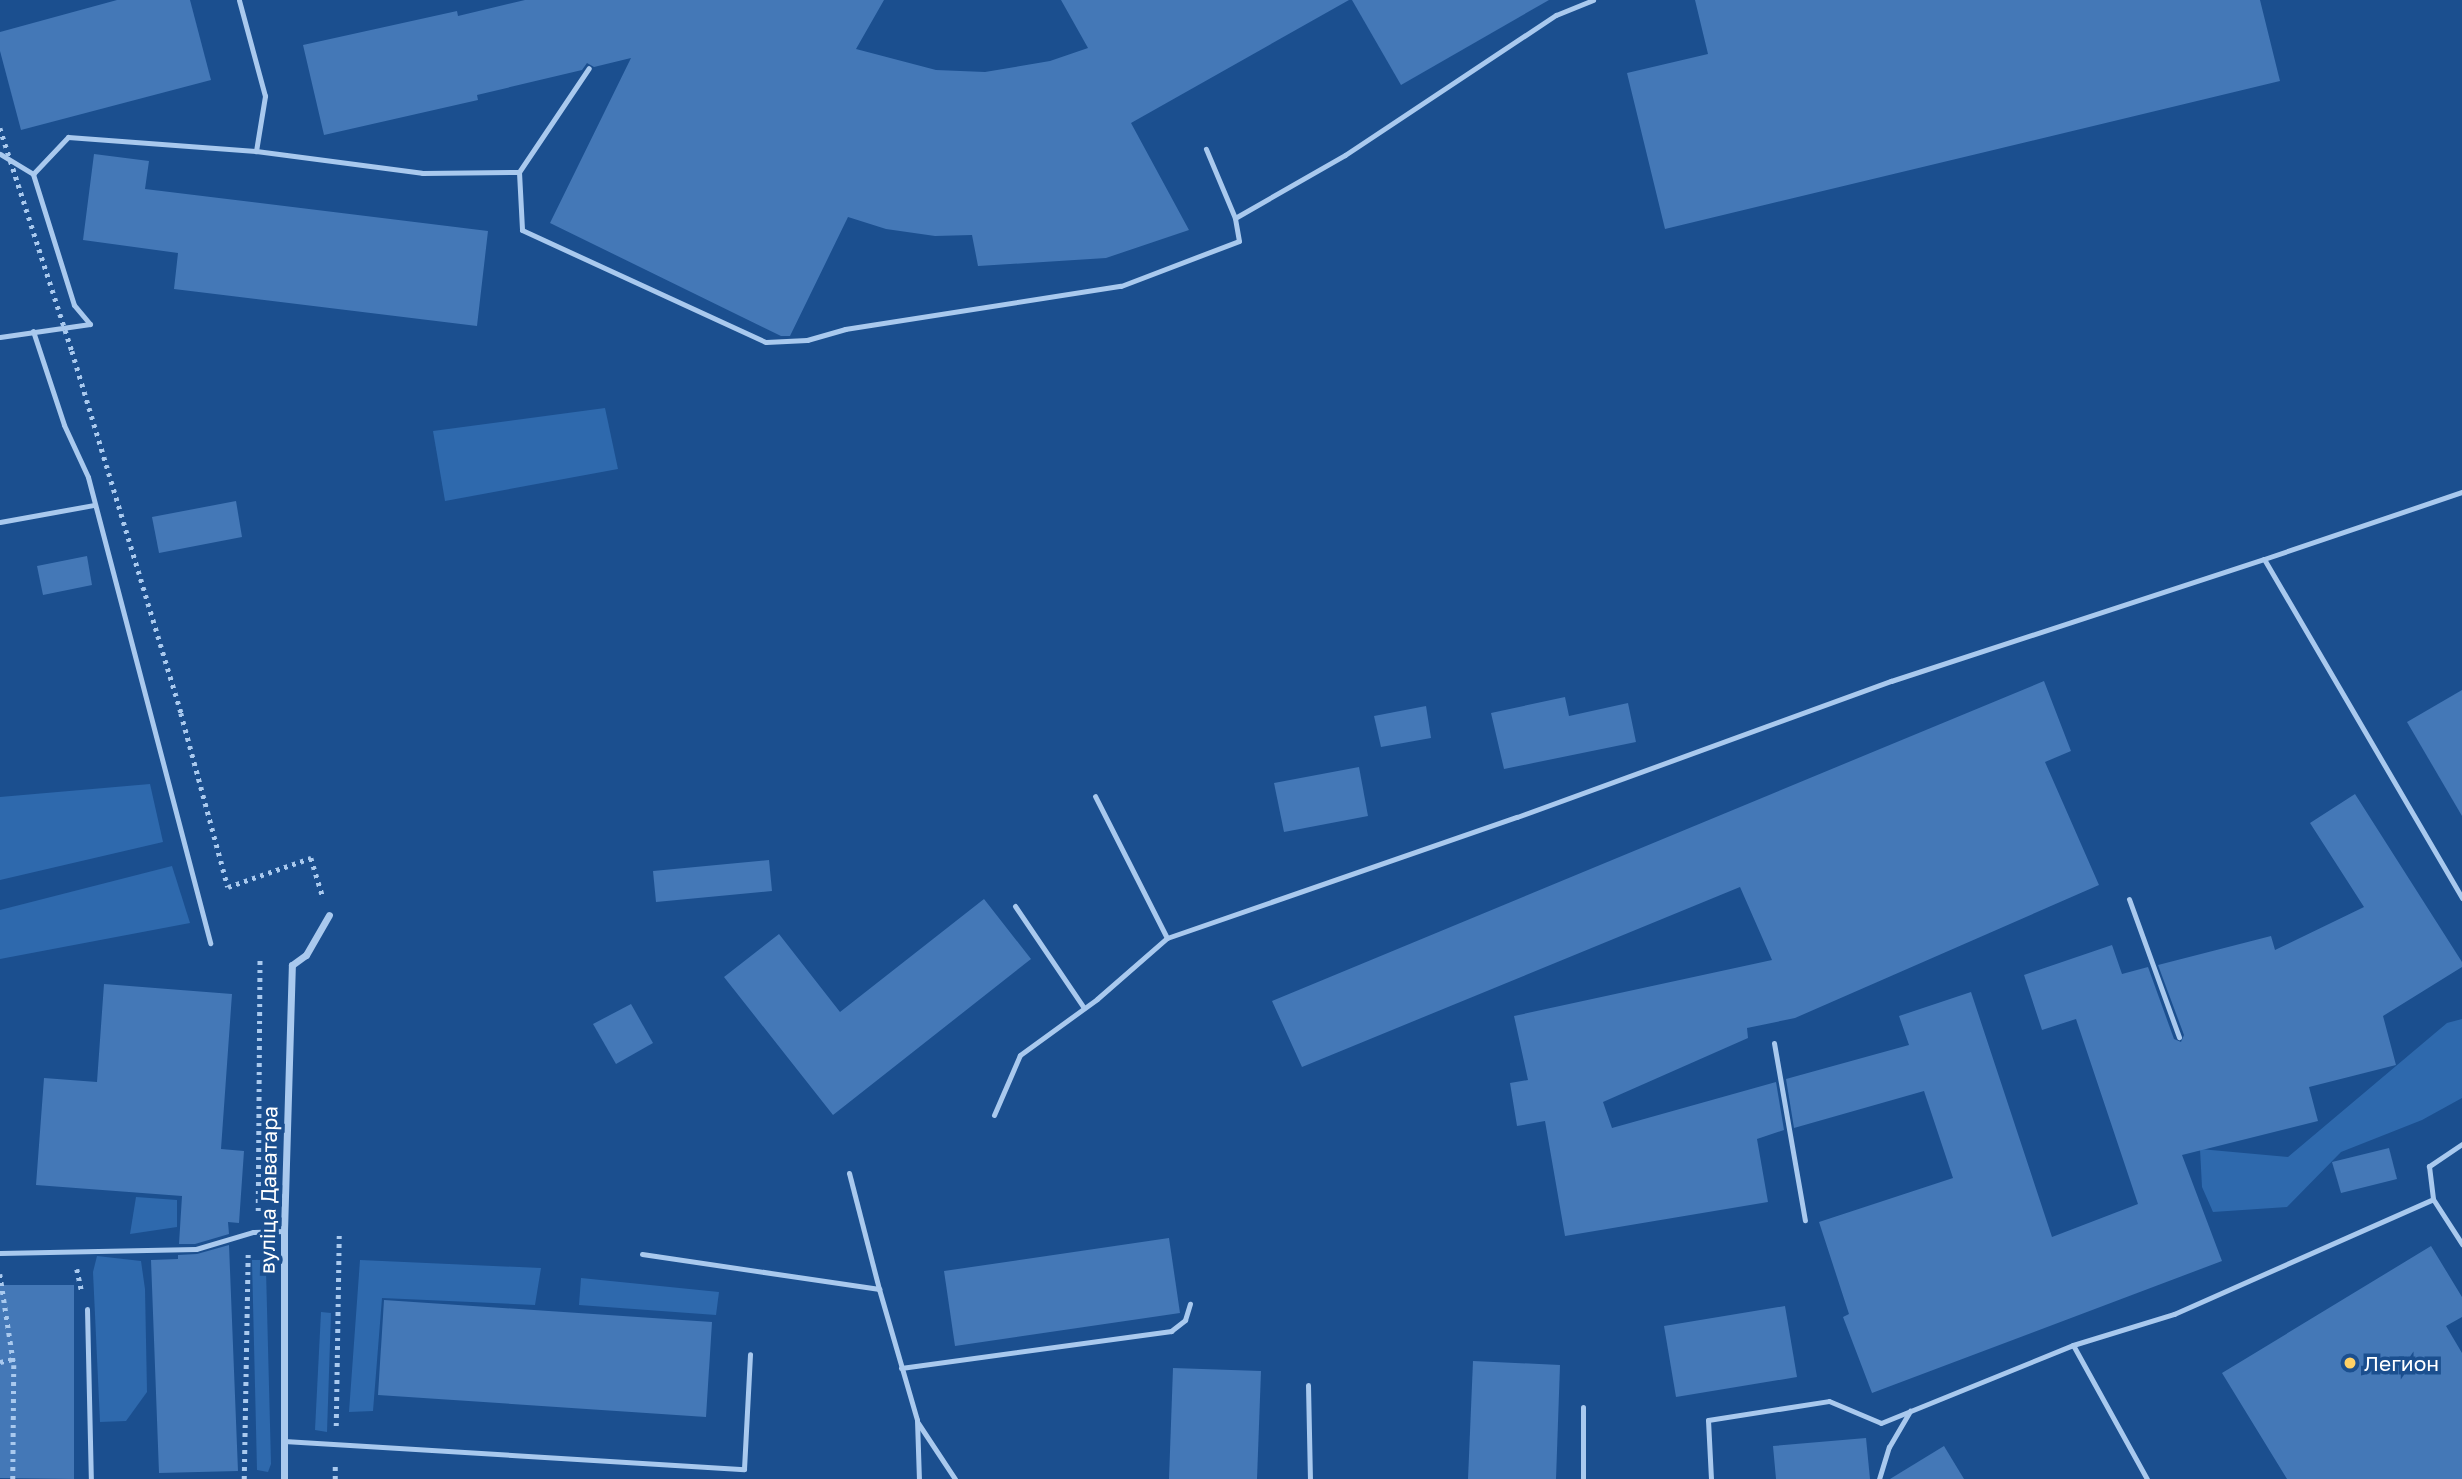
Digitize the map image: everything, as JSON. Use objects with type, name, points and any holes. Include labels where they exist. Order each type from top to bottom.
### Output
[{"type":"street","name":"вуліца Даватара","points":[[284,1479],[284,1231],[292,965],[306,955],[329,915]]},
{"type":"lane","points":[[239,0],[265,96],[256,151]]},
{"type":"lane","points":[[1235,218],[1345,155],[1556,15],[1593,0]]},
{"type":"lane","points":[[589,68],[519,173],[522,230],[766,342],[807,340],[845,329],[1121,286],[1238,241],[1235,218],[1206,149]]},
{"type":"lane","points":[[33,174],[68,137],[256,151],[422,173],[519,173]]},
{"type":"lane","points":[[0,154],[33,174],[74,305],[90,324],[0,337]]},
{"type":"lane","points":[[33,331],[64,425],[80,455],[210,943]]},
{"type":"lane","points":[[994,1115],[1020,1055],[1084,1009],[1167,938],[1891,681],[2462,492]]},
{"type":"lane","points":[[0,522],[94,505]]},
{"type":"lane","points":[[2264,559],[2462,898]]},
{"type":"lane","points":[[1095,796],[1167,938]]},
{"type":"lane","points":[[2129,899],[2179,1038]]},
{"type":"lane","points":[[1015,906],[1084,1009]]},
{"type":"lane","points":[[1774,1044],[1805,1220]]},
{"type":"lane","points":[[2462,1144],[2429,1166],[2433,1199],[2462,1244]]},
{"type":"lane","points":[[849,1172],[917,1420],[919,1479]]},
{"type":"lane","points":[[1711,1479],[1708,1420],[1829,1401],[1881,1423],[2073,1345],[2174,1314],[2433,1199]]},
{"type":"lane","points":[[0,1253],[196,1249],[253,1232],[284,1231]]},
{"type":"lane","points":[[642,1254],[879,1289]]},
{"type":"lane","points":[[901,1368],[1171,1331],[1185,1320],[1190,1304]]},
{"type":"lane","points":[[87,1309],[91,1479]]},
{"type":"lane","points":[[2073,1345],[2147,1479]]},
{"type":"lane","points":[[744,1479],[750,1354]]},
{"type":"lane","points":[[1308,1385],[1310,1479]]},
{"type":"lane","points":[[1583,1407],[1583,1479]]},
{"type":"lane","points":[[1879,1479],[1889,1447],[1910,1412]]},
{"type":"lane","points":[[917,1420],[956,1479]]},
{"type":"lane","points":[[284,1441],[744,1469]]},
{"type":"path","points":[[0,128],[72,351],[177,700],[228,887],[311,859],[329,915]]},
{"type":"path","points":[[335,1479],[339,1235]]},
{"type":"path","points":[[74,1252],[87,1309]]},
{"type":"path","points":[[0,1274],[13,1359],[13,1479]]},
{"type":"path","points":[[0,1362],[13,1359]]},
{"type":"shaded area","points":[[605,408],[618,469],[445,501],[433,431]]},
{"type":"shaded area","points":[[150,784],[163,842],[0,880],[0,797]]},
{"type":"shaded area","points":[[172,866],[190,923],[0,959],[0,910]]},
{"type":"shaded area","points":[[2462,1019],[2462,1098],[2422,1120],[2341,1152],[2287,1207],[2213,1212],[2202,1187],[2200,1149],[2288,1157],[2447,1023]]},
{"type":"shaded area","points":[[136,1197],[177,1200],[177,1227],[130,1234]]},
{"type":"shaded area","points":[[97,1256],[141,1261],[145,1289],[147,1392],[126,1421],[100,1422],[93,1272]]},
{"type":"shaded area","points":[[252,1260],[261,1260],[266,1270],[271,1464],[268,1472],[257,1470]]},
{"type":"shaded area","points":[[360,1260],[541,1268],[535,1305],[382,1298],[373,1411],[349,1412]]},
{"type":"shaded area","points":[[581,1278],[719,1292],[716,1315],[579,1305]]},
{"type":"shaded area","points":[[321,1312],[331,1313],[327,1432],[315,1430]]},
{"type":"building","points":[[117,0],[190,0],[211,80],[21,130],[0,51],[0,32]]},
{"type":"building","points":[[525,0],[884,0],[856,49],[936,70],[985,72],[1050,61],[1088,48],[1061,0],[1349,0],[1131,123],[1189,230],[1106,258],[978,266],[972,235],[935,236],[886,229],[848,217],[790,336],[781,336],[550,223],[631,58],[594,67],[587,63],[582,70],[477,95],[478,100],[324,135],[303,45],[457,11],[458,16]]},
{"type":"building","points":[[1352,0],[1549,0],[1401,85]]},
{"type":"building","points":[[1695,0],[2260,0],[2280,81],[1665,229],[1627,73],[1708,54]]},
{"type":"building","points":[[94,154],[149,161],[145,189],[488,231],[477,326],[174,289],[178,253],[83,240]]},
{"type":"building","points":[[236,501],[242,537],[159,553],[152,517]]},
{"type":"building","points":[[87,556],[92,585],[43,595],[37,566]]},
{"type":"building","points":[[2044,681],[2071,751],[2045,762],[2099,885],[1795,1018],[1747,1028],[1748,1038],[1603,1102],[1612,1128],[1776,1082],[1784,1130],[1757,1139],[1768,1202],[1565,1236],[1545,1121],[1517,1126],[1510,1083],[1528,1080],[1514,1016],[1772,960],[1740,887],[1302,1067],[1272,1001]]},
{"type":"building","points":[[2462,690],[2462,816],[2407,722]]},
{"type":"building","points":[[1565,697],[1569,716],[1628,703],[1636,742],[1504,769],[1491,713]]},
{"type":"building","points":[[1426,706],[1431,738],[1381,747],[1374,716]]},
{"type":"building","points":[[1359,767],[1368,816],[1284,832],[1274,783]]},
{"type":"building","points":[[2355,794],[2462,962],[2462,967],[2383,1016],[2396,1065],[2309,1087],[2318,1121],[2182,1155],[2222,1261],[1872,1393],[1843,1317],[1849,1314],[1819,1222],[1953,1178],[1924,1091],[1794,1128],[1786,1079],[1909,1045],[1899,1016],[1971,992],[2052,1237],[2138,1204],[2076,1019],[2042,1030],[2024,975],[2112,945],[2122,974],[2148,967],[2174,1039],[2181,1042],[2184,1035],[2158,965],[2271,936],[2275,950],[2364,907],[2310,823]]},
{"type":"building","points":[[769,860],[772,891],[656,902],[653,871]]},
{"type":"building","points":[[984,899],[1031,959],[833,1115],[724,977],[779,934],[840,1012]]},
{"type":"building","points":[[104,984],[232,994],[221,1149],[244,1151],[239,1223],[228,1222],[229,1234],[195,1244],[179,1244],[182,1196],[36,1185],[44,1078],[97,1082]]},
{"type":"building","points":[[631,1004],[653,1043],[616,1064],[593,1024]]},
{"type":"building","points":[[2389,1148],[2397,1179],[2341,1193],[2332,1162]]},
{"type":"building","points":[[1169,1238],[1180,1313],[955,1346],[944,1271]]},
{"type":"building","points":[[229,1245],[238,1471],[159,1473],[151,1260],[178,1259],[178,1255],[197,1254]]},
{"type":"building","name":"Легион","points":[[2431,1246],[2462,1297],[2462,1317],[2446,1326],[2462,1353],[2462,1479],[2287,1479],[2222,1373]]},
{"type":"building","points":[[0,1285],[74,1285],[74,1479],[0,1478]]},
{"type":"building","points":[[384,1300],[712,1322],[706,1417],[378,1395]]},
{"type":"building","points":[[1785,1306],[1797,1377],[1676,1397],[1664,1326]]},
{"type":"building","points":[[1473,1361],[1560,1365],[1556,1479],[1468,1479]]},
{"type":"building","points":[[1173,1368],[1261,1371],[1257,1479],[1169,1479]]},
{"type":"building","points":[[1866,1438],[1870,1479],[1776,1479],[1773,1446]]},
{"type":"building","points":[[1944,1446],[1964,1479],[1890,1479]]},
{"type":"place","name":"Легион","points":[[2350,1363]]}]
